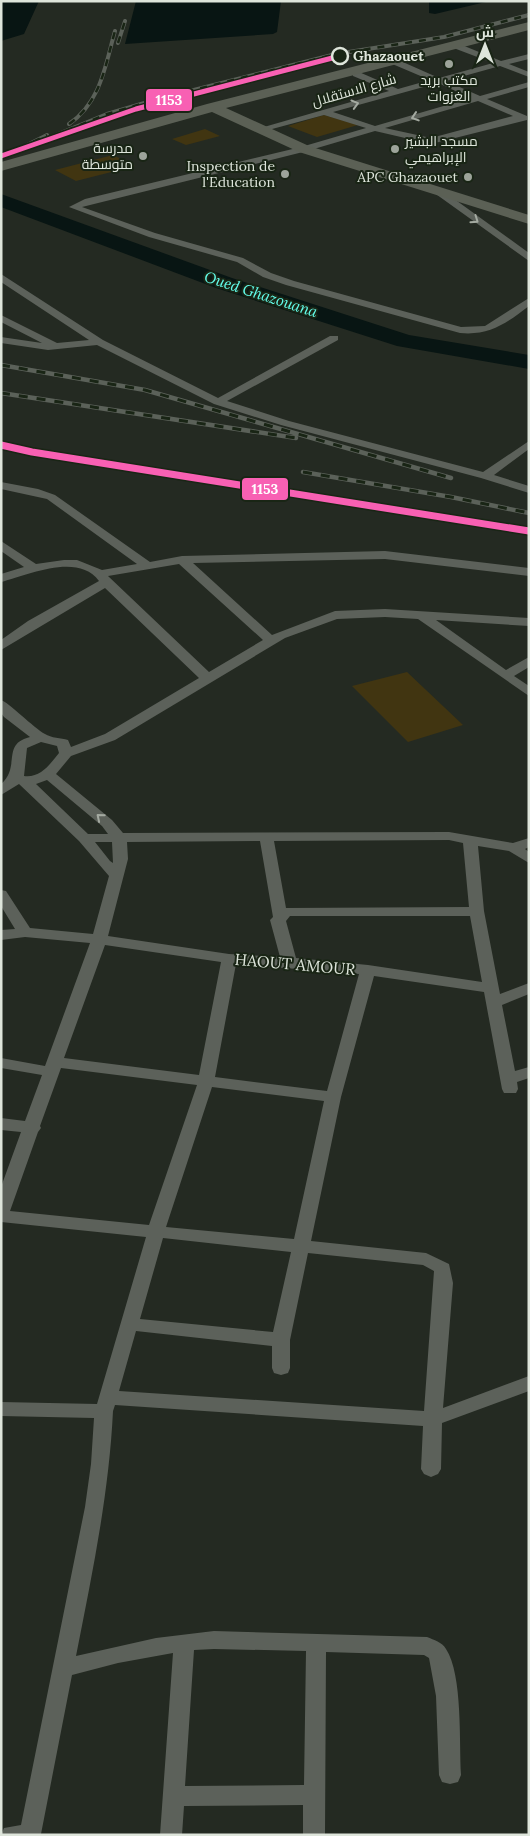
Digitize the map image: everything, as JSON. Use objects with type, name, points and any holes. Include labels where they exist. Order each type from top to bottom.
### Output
[{"type":"main road","points":[[223,107],[529,26]]},
{"type":"main road","points":[[456,46],[529,30]]},
{"type":"main road","points":[[6,165],[166,121],[356,74],[395,62]]},
{"type":"main road","points":[[223,107],[267,128],[304,149],[529,220]]},
{"type":"main road","points":[[267,128],[529,211]]},
{"type":"street","points":[[456,46],[529,75]]},
{"type":"street","name":"شارع الاستقلال","points":[[267,128],[529,56]]},
{"type":"street","points":[[395,62],[525,118]]},
{"type":"street","points":[[356,74],[398,92]]},
{"type":"street","points":[[529,84],[478,97],[319,145],[88,201],[74,207],[152,235],[240,260],[267,275],[290,284],[460,330],[477,332],[488,330],[529,301]]},
{"type":"street","points":[[325,112],[377,129],[435,141],[525,118]]},
{"type":"street","points":[[436,190],[529,258]]},
{"type":"street","points":[[1,277],[99,342],[218,402],[285,423],[485,476],[529,490]]},
{"type":"street","points":[[1,318],[58,347]]},
{"type":"street","points":[[218,402],[334,338]]},
{"type":"street","points":[[1,340],[38,347],[58,347],[99,342]]},
{"type":"street","points":[[485,476],[529,444]]},
{"type":"street","points":[[1,485],[38,492],[51,497],[148,566]]},
{"type":"street","points":[[1,545],[34,568]]},
{"type":"street","points":[[1,646],[103,578],[148,566],[182,560],[385,556],[529,572]]},
{"type":"street","points":[[182,560],[270,640]]},
{"type":"street","points":[[1,578],[34,568],[70,563],[92,568],[208,679]]},
{"type":"street","points":[[1,791],[18,778],[38,781],[48,774],[66,753],[110,737],[270,640],[300,626],[335,615],[366,612],[529,622]]},
{"type":"street","points":[[421,615],[529,692]]},
{"type":"street","points":[[506,675],[529,661]]},
{"type":"street","points":[[5,709],[41,738],[63,743],[66,753]]},
{"type":"street","points":[[5,709],[20,747],[18,778]]},
{"type":"street","points":[[20,747],[25,742],[41,738]]},
{"type":"street","points":[[1,1211],[7,1186],[33,1128],[103,928],[121,859],[118,838],[107,823],[48,774]]},
{"type":"street","points":[[18,778],[84,838],[105,864],[117,875]]},
{"type":"street","points":[[84,838],[449,836],[514,848],[529,859]]},
{"type":"street","points":[[266,837],[280,917],[278,920],[289,962]]},
{"type":"street","points":[[470,839],[477,911],[508,1085],[529,1072]]},
{"type":"street","points":[[514,848],[529,842]]},
{"type":"street","points":[[1,894],[25,932]]},
{"type":"street","points":[[280,917],[290,912],[477,911]]},
{"type":"street","name":"HAOUT AMOUR","points":[[1,934],[25,932],[98,939],[229,959],[289,962],[368,970],[493,995]]},
{"type":"street","points":[[24,1834],[62,1669],[95,1507],[106,1404],[156,1231],[206,1082],[229,959]]},
{"type":"street","points":[[281,1368],[281,1340],[300,1246],[333,1097],[368,970]]},
{"type":"street","points":[[493,995],[529,988]]},
{"type":"street","points":[[1,1063],[206,1082],[333,1097]]},
{"type":"street","points":[[1,1124],[33,1128]]},
{"type":"street","points":[[1,1216],[426,1259],[442,1268],[444,1283],[431,1469]]},
{"type":"street","points":[[128,1324],[281,1340]]},
{"type":"street","points":[[1,1409],[106,1404],[433,1419],[529,1383]]},
{"type":"street","points":[[62,1669],[115,1654],[184,1642],[214,1640],[416,1644],[434,1649],[438,1655],[444,1678],[450,1775]]},
{"type":"street","points":[[171,1835],[184,1642]]},
{"type":"street","points":[[314,1835],[316,1643]]},
{"type":"street","points":[[173,1796],[315,1795]]},
{"type":"shaded area","points":[[1,1],[39,1],[24,34],[1,41]]},
{"type":"shaded area","points":[[136,1],[281,1],[277,32],[273,34],[125,44]]},
{"type":"shaded area","points":[[429,1],[490,1],[435,14],[429,13]]},
{"type":"shaded area","points":[[324,115],[358,125],[317,137],[288,126]]},
{"type":"shaded area","points":[[205,129],[220,136],[186,145],[172,139]]},
{"type":"shaded area","points":[[113,155],[135,166],[76,181],[55,170]]},
{"type":"shaded area","points":[[407,672],[463,725],[408,742],[352,686]]},
{"type":"waterway","name":"Oued Ghazouana","points":[[1,200],[224,283],[405,341],[529,362]]},
{"type":"railway","points":[[41,141],[107,114],[158,99],[336,54],[444,37],[529,15]]},
{"type":"railway","points":[[118,43],[125,21]]},
{"type":"railway","points":[[69,124],[80,115],[95,94],[115,31]]},
{"type":"railway","points":[[21,148],[47,135]]},
{"type":"railway","points":[[1,365],[145,390],[451,478]]},
{"type":"railway","points":[[1,393],[296,438]]},
{"type":"railway","points":[[303,472],[451,497],[529,513]]},
{"type":"transit line","name":"1153","points":[[1,156],[136,109],[340,56]]},
{"type":"transit line","name":"1153","points":[[1,445],[32,452],[529,531]]},
{"type":"place","name":"Ghazaouet","points":[[340,56]]},
{"type":"place","name":"مكتب بريد الغزوات","points":[[449,64]]},
{"type":"place","name":"مسجد البشير الإبراهيمي","points":[[395,149]]},
{"type":"place","name":"مدرسة متوسطة","points":[[143,156]]},
{"type":"place","name":"Inspection de l'Education","points":[[285,174]]},
{"type":"place","name":"APC Ghazaouet","points":[[468,177]]}]
